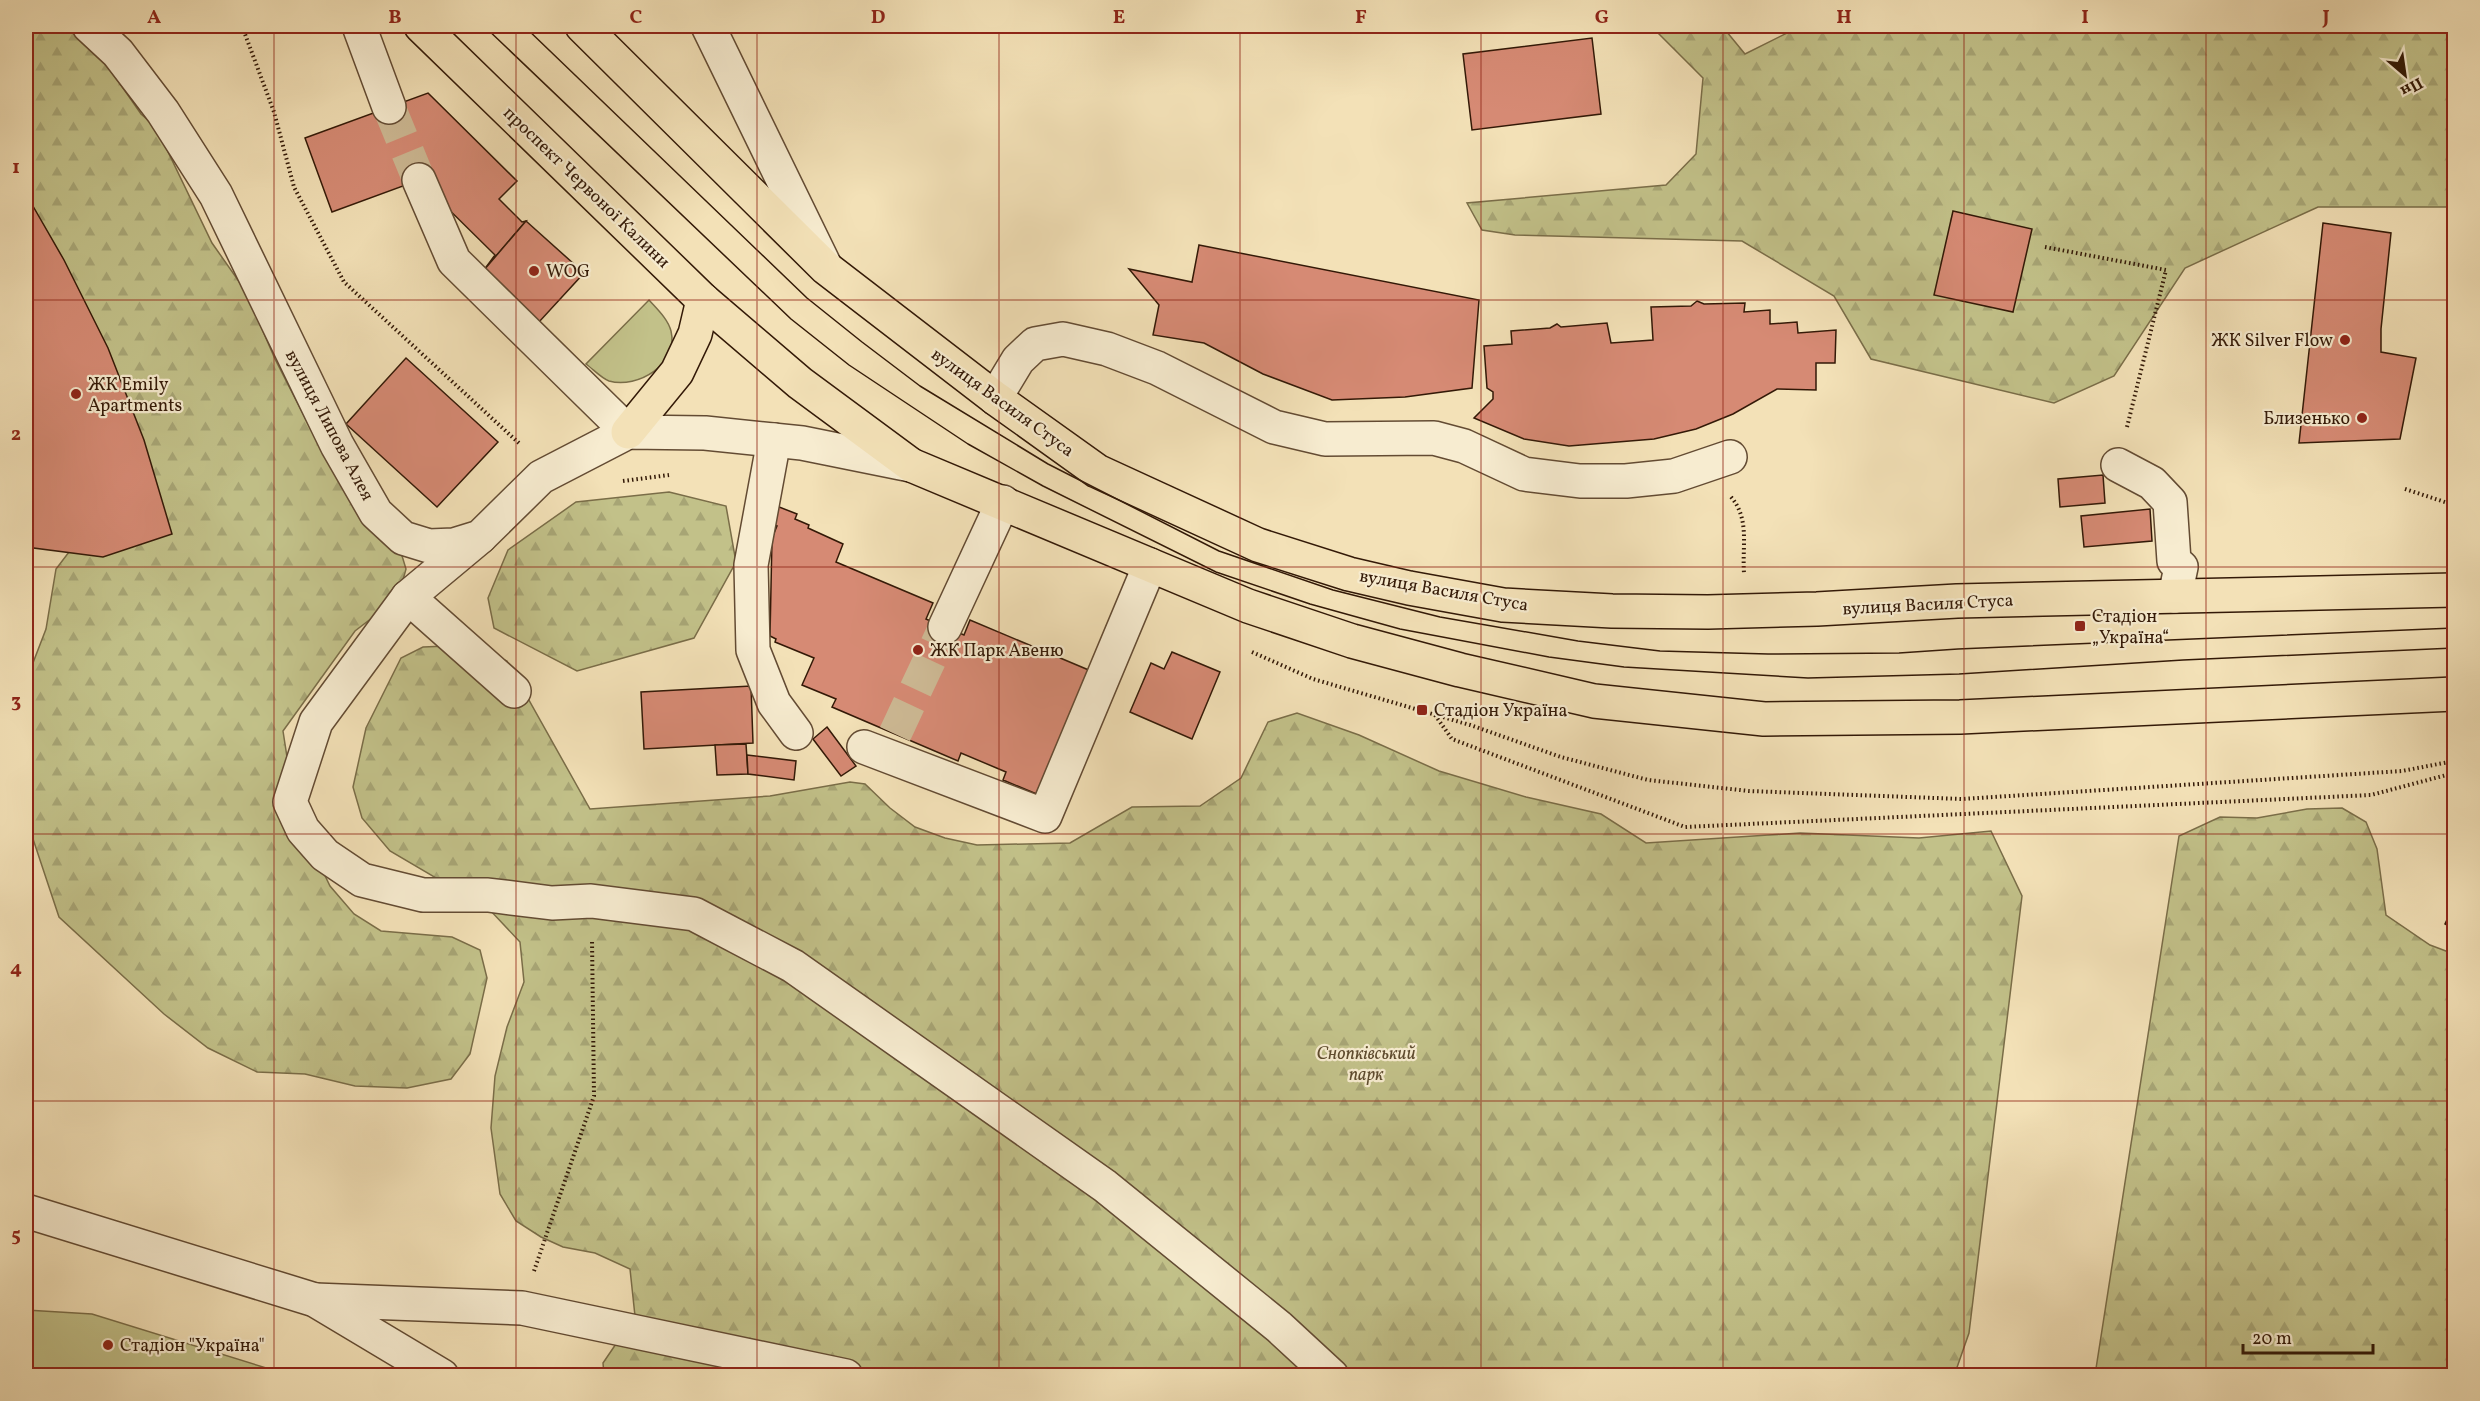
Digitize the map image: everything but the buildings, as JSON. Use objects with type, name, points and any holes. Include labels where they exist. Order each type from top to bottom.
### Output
[{"type":"main road","name":"проспект Червоної Калини","points":[[421,26],[703,300],[800,383],[911,465]]},
{"type":"main road","points":[[582,26],[826,268]]},
{"type":"main road","name":"вулиця Василя Стуса","points":[[826,268],[995,398],[1097,471],[1258,545],[1349,574],[1409,588],[1503,604],[1612,611],[1708,612],[1817,609],[1957,601],[2454,590]]},
{"type":"main road","points":[[628,432],[677,372],[694,334],[703,300]]},
{"type":"main road","points":[[911,465],[1248,606],[1363,644],[1460,670],[1594,701],[1764,719],[1949,717],[2454,694]]},
{"type":"street","name":"вулиця Липова Алея","points":[[89,26],[118,53],[163,112],[216,195],[337,445],[376,513],[404,538],[429,546],[454,545],[480,537],[541,477],[628,432],[705,433],[802,443],[911,465]]},
{"type":"street","points":[[359,26],[389,107]]},
{"type":"street","name":"вулиця Василя Стуса","points":[[708,26],[826,268]]},
{"type":"street","points":[[419,180],[454,261],[628,432]]},
{"type":"street","points":[[995,398],[1018,360],[1035,344],[1062,339],[1107,349],[1157,368],[1274,427],[1325,439],[1434,438],[1464,446],[1524,474],[1580,481],[1626,481],[1674,476],[1730,457]]},
{"type":"street","points":[[774,440],[751,565],[753,650],[774,703],[796,733]]},
{"type":"street","points":[[2118,465],[2152,483],[2170,502],[2174,561],[2181,567],[2175,596]]},
{"type":"street","points":[[945,627],[1004,502]]},
{"type":"street","points":[[480,537],[408,597],[316,722],[290,802],[303,830],[325,855],[362,880],[423,895],[488,895],[552,903],[591,901],[694,914],[793,966],[1105,1186],[1279,1328],[1332,1376]]},
{"type":"street","points":[[881,745],[1045,816],[1150,565]]},
{"type":"street","points":[[408,597],[514,691]]},
{"type":"street","points":[[26,1211],[315,1300],[442,1376]]},
{"type":"street","points":[[315,1300],[522,1308],[846,1376]]},
{"type":"path","points":[[242,26],[274,112],[294,187],[344,282],[522,447],[541,477]]},
{"type":"path","points":[[2044,247],[2166,270],[2118,465]]},
{"type":"path","points":[[2405,489],[2454,505]]},
{"type":"path","points":[[1744,535],[1744,573],[1750,578]]},
{"type":"path","points":[[2454,761],[2402,771],[1962,799],[1749,791],[1648,780],[1561,757],[1434,714],[1452,739],[1685,826],[2371,795],[2454,773]]},
{"type":"path","points":[[522,1308],[594,1096],[591,901]]},
{"type":"green space","points":[[26,26],[69,26],[96,49],[141,114],[156,127],[212,243],[245,290],[275,359],[322,451],[400,549],[406,569],[398,598],[355,631],[283,731],[291,783],[305,834],[330,886],[354,914],[381,931],[452,937],[480,950],[487,978],[470,1054],[451,1079],[407,1088],[355,1086],[305,1074],[257,1072],[208,1048],[164,1014],[59,917],[26,818],[26,681],[46,629],[56,569],[82,535],[40,241],[26,206]]},
{"type":"green space","points":[[1651,26],[1722,26],[1745,54],[1801,26],[2454,26],[2454,207],[2318,207],[2185,268],[2114,376],[2054,403],[1871,359],[1834,296],[1742,241],[1515,235],[1482,230],[1467,203],[1666,185],[1696,154],[1703,78]]},
{"type":"green space","points":[[649,300],[670,327],[672,343],[669,354],[654,371],[643,377],[620,383],[606,380],[586,364]]},
{"type":"green space","points":[[669,492],[726,506],[736,562],[694,638],[577,671],[494,628],[488,598],[508,550],[576,502]]},
{"type":"green space","name":"Снопківський парк","points":[[472,645],[507,661],[590,809],[770,796],[850,782],[865,784],[890,808],[915,827],[945,838],[977,845],[1070,843],[1132,807],[1200,806],[1241,778],[1268,722],[1297,713],[1359,735],[1439,771],[1526,797],[1601,814],[1646,843],[1800,833],[1919,838],[1991,831],[2022,896],[1969,1333],[1954,1376],[604,1375],[603,1363],[635,1316],[630,1269],[595,1253],[563,1247],[541,1237],[516,1221],[500,1194],[491,1128],[495,1076],[507,1027],[524,982],[520,942],[489,909],[390,851],[362,818],[353,787],[366,728],[401,658],[423,647]]},
{"type":"green space","points":[[2342,808],[2366,822],[2377,849],[2386,915],[2430,945],[2454,954],[2454,1375],[2095,1375],[2179,836],[2220,817],[2257,818],[2307,809]]},
{"type":"green space","name":"Стадіон \"Україна\"","points":[[26,1310],[92,1314],[289,1375],[26,1375]]},
{"type":"tunnel","points":[[389,107],[419,180]]},
{"type":"tunnel","points":[[895,734],[945,627]]},
{"type":"tram line","points":[[484,26],[791,319],[849,365],[968,444],[1043,486],[1216,572],[1310,604],[1400,629],[1549,657],[1624,667],[1808,678],[1959,674],[2183,660],[2454,648]]},
{"type":"tram line","points":[[524,26],[807,298],[920,386],[1048,464],[1219,551],[1333,590],[1440,617],[1578,641],[1660,651],[1768,654],[1899,653],[2454,628]]},
{"type":"place","name":"WOG","points":[[534,271]]},
{"type":"place","name":"ЖК Silver Flow","points":[[2345,340]]},
{"type":"place","name":"ЖК Emily Apartments","points":[[76,394]]},
{"type":"place","name":"Близенько","points":[[2362,418]]},
{"type":"place","name":"Стадіон „Україна“","points":[[2080,626]]},
{"type":"place","name":"ЖК Парк Авеню","points":[[918,650]]},
{"type":"place","name":"Стадіон Україна","points":[[1422,710]]},
{"type":"place","name":"Стадіон \"Україна\"","points":[[108,1345]]}]
